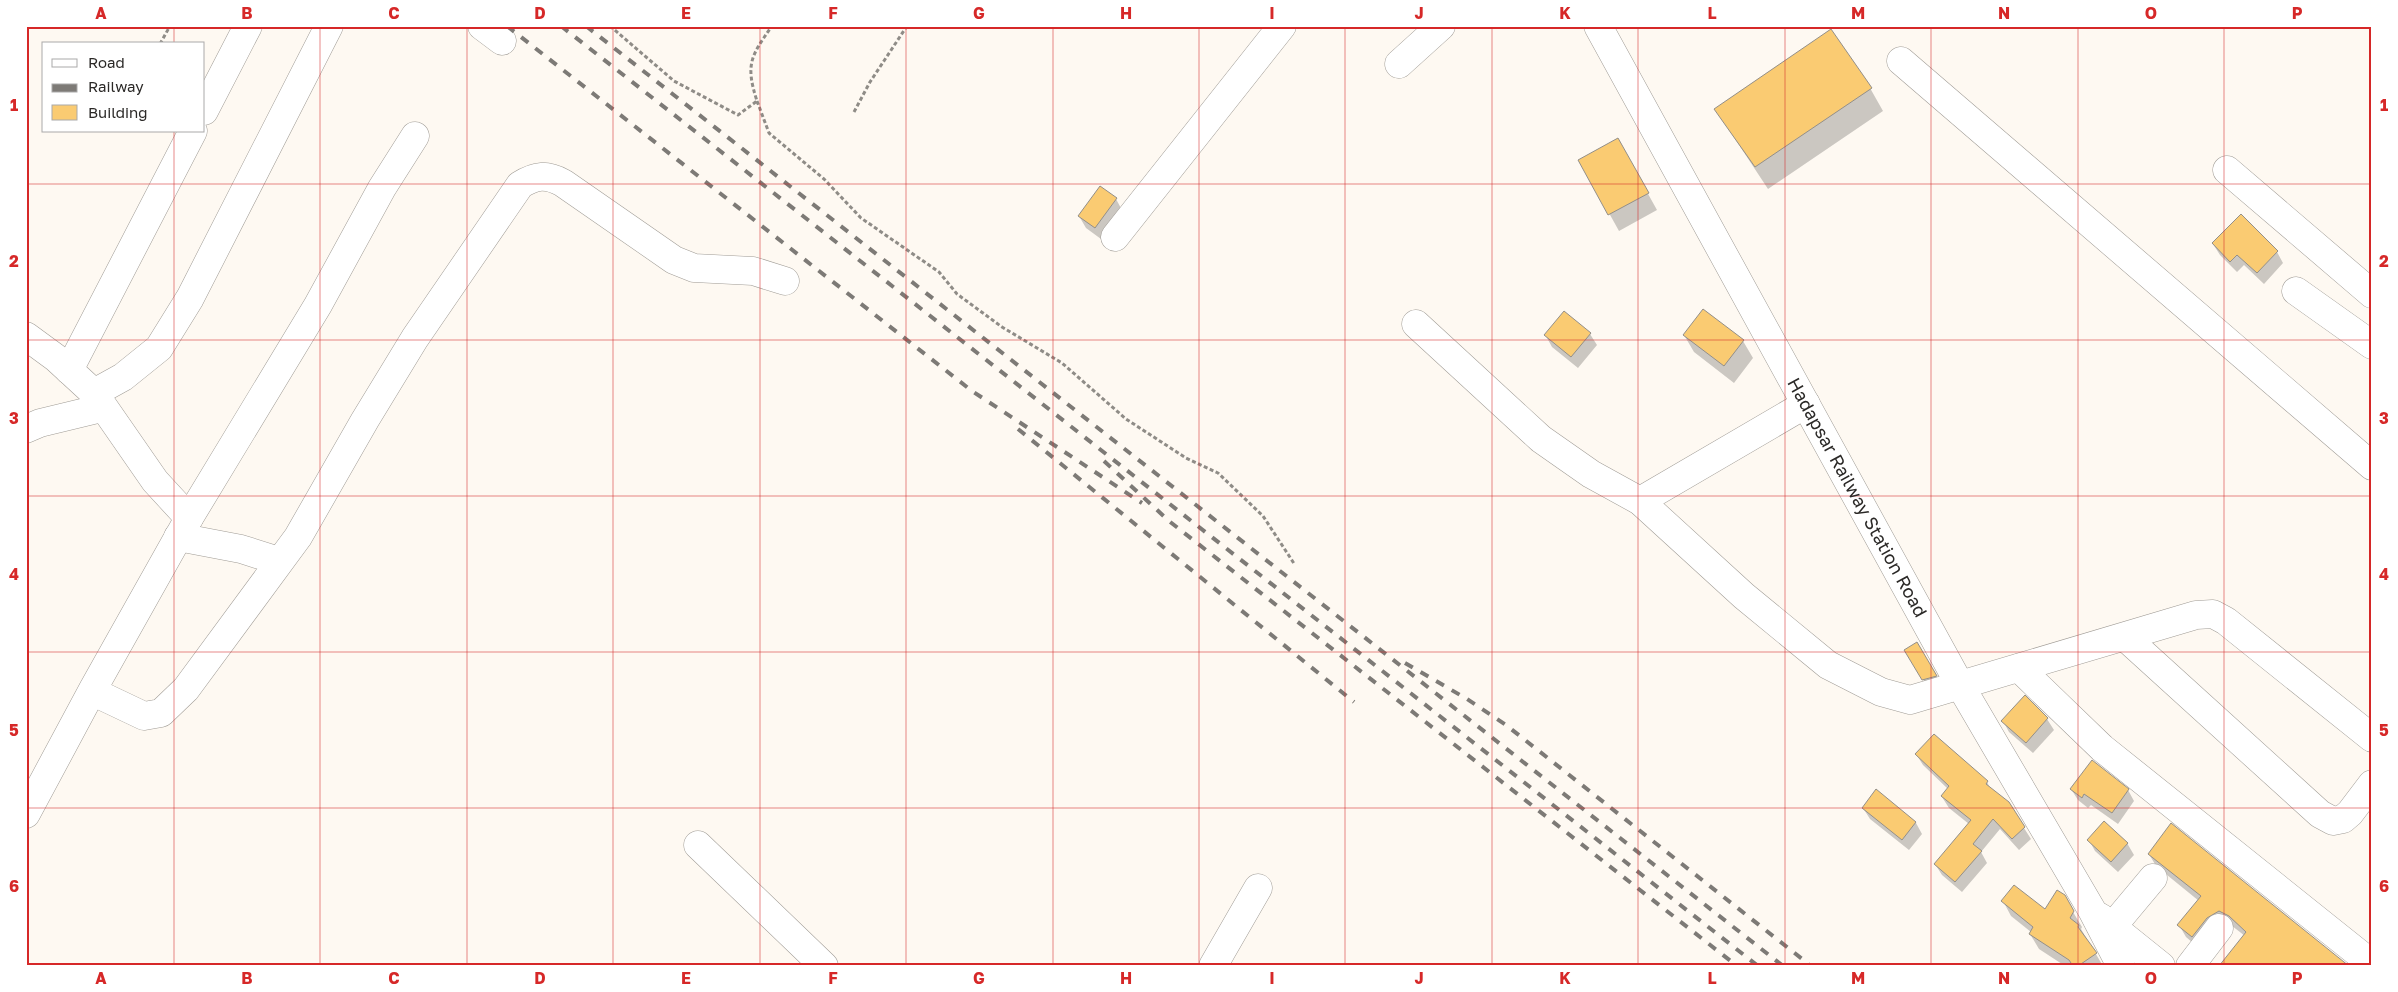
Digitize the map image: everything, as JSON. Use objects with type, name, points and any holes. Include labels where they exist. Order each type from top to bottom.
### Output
[{"type":"street","points":[[205,109],[248,26]]},
{"type":"street","points":[[26,429],[98,401],[159,348],[190,298],[329,26]]},
{"type":"street","points":[[1115,237],[1282,26]]},
{"type":"street","points":[[1399,64],[1441,26]]},
{"type":"street","name":"Hadapsar Railway Station Road","points":[[1598,26],[1960,685],[2103,919],[2121,966]]},
{"type":"street","points":[[1901,61],[2372,466]]},
{"type":"street","points":[[69,370],[192,132]]},
{"type":"street","points":[[29,803],[184,527],[318,305],[382,188],[415,136]]},
{"type":"street","points":[[2227,170],[2372,294]]},
{"type":"street","points":[[104,696],[144,716],[161,713],[186,689],[298,537],[352,442],[415,338],[520,185],[533,177],[550,176],[563,182],[674,260],[694,268],[753,271],[785,281]]},
{"type":"street","points":[[2296,291],[2372,345]]},
{"type":"street","points":[[1416,324],[1541,439],[1591,474],[1640,501],[1744,596],[1828,665],[1881,692],[1910,700],[2125,637],[2196,614],[2213,614],[2239,631],[2372,738]]},
{"type":"street","points":[[26,336],[69,370],[98,401],[155,481],[184,527],[241,549],[279,561]]},
{"type":"street","points":[[1640,501],[1806,404]]},
{"type":"street","points":[[2125,637],[2320,814],[2333,821],[2343,819],[2372,784]]},
{"type":"street","points":[[2019,668],[2102,748],[2372,964]]},
{"type":"street","points":[[698,845],[824,966]]},
{"type":"street","points":[[2153,878],[2103,919],[2161,966]]},
{"type":"street","points":[[1213,966],[1258,888]]},
{"type":"street","points":[[2190,966],[2219,928]]},
{"type":"path","points":[[161,42],[170,26]]},
{"type":"path","points":[[610,26],[674,82],[738,116],[757,101]]},
{"type":"path","points":[[772,26],[756,48],[751,64],[750,80],[769,133],[824,179],[861,218],[939,272],[957,294],[1002,327],[1062,363],[1126,419],[1186,458],[1218,473],[1263,516],[1295,565]]},
{"type":"path","points":[[854,112],[870,82],[907,26]]},
{"type":"building","points":[[1831,29],[1872,88],[1755,167],[1714,109]]},
{"type":"building","points":[[1618,138],[1649,193],[1608,215],[1578,160]]},
{"type":"building","points":[[1100,186],[1117,198],[1095,228],[1078,216]]},
{"type":"building","points":[[2241,214],[2278,251],[2257,273],[2237,255],[2230,262],[2212,243]]},
{"type":"building","points":[[1703,309],[1744,340],[1724,366],[1683,335]]},
{"type":"building","points":[[1564,311],[1591,333],[1571,357],[1544,335]]},
{"type":"building","points":[[1917,642],[1937,676],[1922,680],[1904,650]]},
{"type":"building","points":[[2025,695],[2048,718],[2026,743],[2001,721]]},
{"type":"building","points":[[1934,734],[1988,781],[1986,784],[2009,802],[2025,827],[2012,839],[1993,819],[1973,844],[1982,851],[1955,882],[1934,864],[1971,820],[1941,796],[1949,786],[1915,754]]},
{"type":"building","points":[[2092,760],[2129,789],[2112,813],[2084,794],[2082,798],[2070,789]]},
{"type":"building","points":[[1876,789],[1916,822],[1902,840],[1862,808]]},
{"type":"building","points":[[2104,821],[2128,843],[2111,862],[2087,840]]},
{"type":"building","points":[[2171,823],[2349,966],[2219,966],[2246,932],[2229,916],[2219,911],[2207,918],[2192,937],[2177,925],[2201,896],[2148,854]]},
{"type":"building","points":[[2014,885],[2045,909],[2057,890],[2065,895],[2074,911],[2070,918],[2079,925],[2078,927],[2097,953],[2078,966],[2073,966],[2069,960],[2029,934],[2033,927],[2001,901]]},
{"type":"railway","points":[[507,26],[972,391],[1142,503]]},
{"type":"railway","points":[[561,26],[1758,966]]},
{"type":"railway","points":[[586,26],[1783,966]]},
{"type":"railway","points":[[1018,429],[1354,702]]},
{"type":"railway","points":[[1104,461],[1169,521],[1737,966]]},
{"type":"railway","points":[[1405,663],[1467,699],[1506,725],[1811,966]]}]
